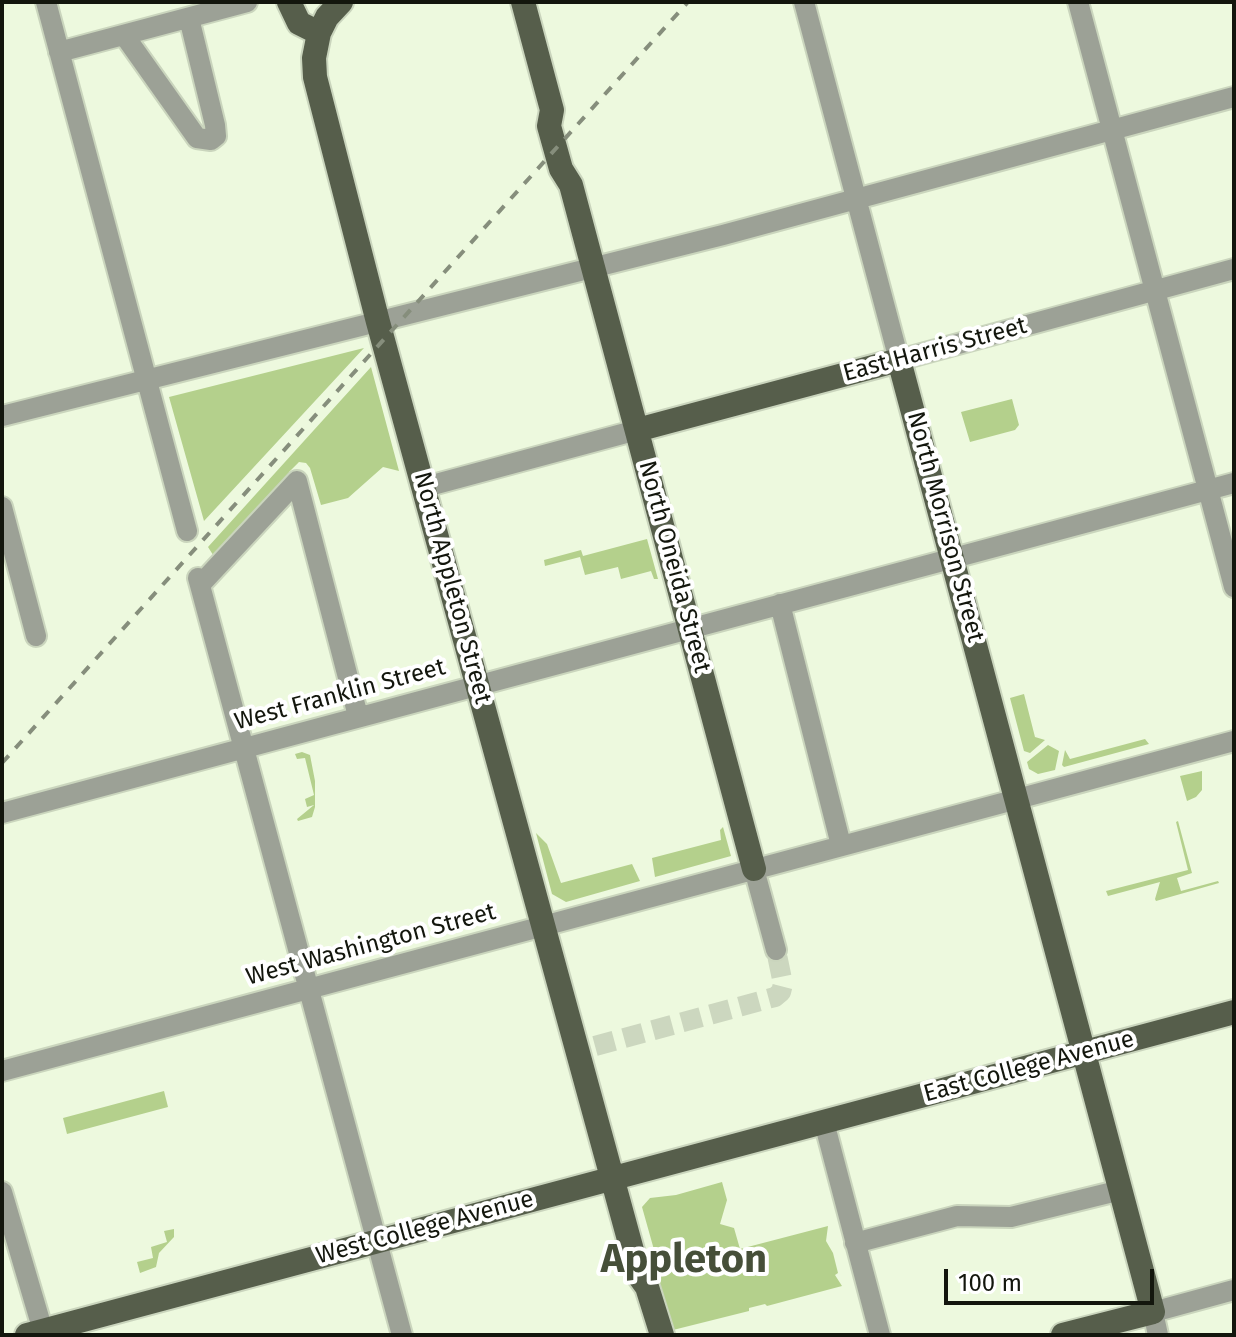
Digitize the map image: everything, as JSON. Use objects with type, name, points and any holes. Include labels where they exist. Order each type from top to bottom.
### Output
[{"type":"main road","points":[[289,2],[299,23],[319,33]]},
{"type":"main road","name":"North Appleton Street","points":[[341,2],[327,17],[319,33],[314,58],[315,77],[378,322],[543,925],[586,1049],[612,1179],[639,1276]]},
{"type":"main road","name":"North Oneida Street","points":[[523,2],[552,110],[549,126],[561,169],[571,185],[594,267],[754,869]]},
{"type":"main road","name":"East Harris Street","points":[[637,430],[899,360]]},
{"type":"main road","name":"North Morrison Street","points":[[899,360],[1156,1323]]},
{"type":"main road","name":"East College Avenue","points":[[824,1122],[1234,1012]]},
{"type":"main road","name":"West College Avenue","points":[[35,1333],[824,1122]]},
{"type":"main road","points":[[639,1276],[635,1290],[646,1335]]},
{"type":"main road","points":[[639,1276],[647,1287],[662,1335]]},
{"type":"main road","points":[[1063,1335],[1156,1323]]},
{"type":"street","points":[[46,2],[187,531]]},
{"type":"street","points":[[59,52],[247,2]]},
{"type":"street","name":"North Morrison Street","points":[[804,2],[899,360]]},
{"type":"street","points":[[1078,2],[1234,587]]},
{"type":"street","points":[[124,35],[197,138],[211,140],[216,136],[215,125],[189,18]]},
{"type":"street","points":[[2,416],[405,316],[1234,97]]},
{"type":"street","name":"East Harris Street","points":[[899,360],[1234,269]]},
{"type":"street","points":[[425,487],[637,430]]},
{"type":"street","points":[[358,716],[297,481],[199,581],[402,1335]]},
{"type":"street","name":"West Franklin Street","points":[[2,813],[1234,483]]},
{"type":"street","points":[[2,507],[36,636]]},
{"type":"street","points":[[780,604],[841,845]]},
{"type":"street","name":"West Washington Street","points":[[2,1071],[1234,741]]},
{"type":"street","name":"North Oneida Street","points":[[754,869],[776,950]]},
{"type":"street","points":[[824,1122],[880,1335]]},
{"type":"street","points":[[855,1243],[957,1216],[1011,1217],[1121,1190]]},
{"type":"street","points":[[2,1192],[35,1333]]},
{"type":"street","points":[[1156,1323],[1234,1290]]},
{"type":"green space","points":[[364,348],[204,521],[169,397]]},
{"type":"green space","points":[[371,367],[399,471],[383,467],[348,498],[321,505],[310,468],[306,463],[299,462],[289,472],[288,479],[215,558],[208,547]]},
{"type":"green space","points":[[1012,399],[1019,425],[1015,430],[970,442],[961,412]]},
{"type":"green space","points":[[647,539],[658,579],[654,579],[651,571],[621,579],[618,567],[585,575],[580,557],[545,566],[544,560],[581,550],[583,556]]},
{"type":"green space","points":[[1024,694],[1035,737],[1045,740],[1030,753],[1024,751],[1010,698]]},
{"type":"green space","points":[[1145,739],[1149,744],[1064,767],[1062,765],[1065,750],[1070,759]]},
{"type":"green space","points":[[1048,745],[1059,751],[1055,770],[1038,774],[1029,769],[1027,762]]},
{"type":"green space","points":[[302,752],[310,755],[315,781],[315,807],[312,817],[298,821],[314,805],[307,807],[305,799],[314,795],[305,758],[297,759],[295,754]]},
{"type":"green space","points":[[1202,771],[1202,790],[1187,801],[1180,776]]},
{"type":"green space","points":[[1178,821],[1192,873],[1177,878],[1181,891],[1219,883],[1156,901],[1160,882],[1108,896],[1106,891],[1188,870]]},
{"type":"green space","points":[[723,827],[731,856],[655,877],[652,858],[721,840],[720,830]]},
{"type":"green space","points":[[536,833],[547,844],[561,883],[632,864],[640,881],[566,902],[552,894]]},
{"type":"green space","points":[[164,1091],[168,1107],[67,1134],[63,1118]]},
{"type":"green space","points":[[722,1182],[727,1200],[720,1224],[734,1228],[740,1249],[828,1226],[826,1241],[833,1253],[838,1273],[835,1275],[842,1286],[673,1330],[666,1317],[655,1274],[658,1264],[642,1207],[650,1198],[676,1195]]},
{"type":"green space","points":[[174,1229],[174,1237],[159,1253],[156,1267],[140,1273],[137,1262],[153,1258],[151,1247],[167,1242],[164,1231]]},
{"type":"tunnel","points":[[595,1046],[775,997],[781,992],[783,984],[776,950]]},
{"type":"railway","points":[[2,763],[688,2]]},
{"type":"district","name":"Appleton","points":[[684,1261]]}]
